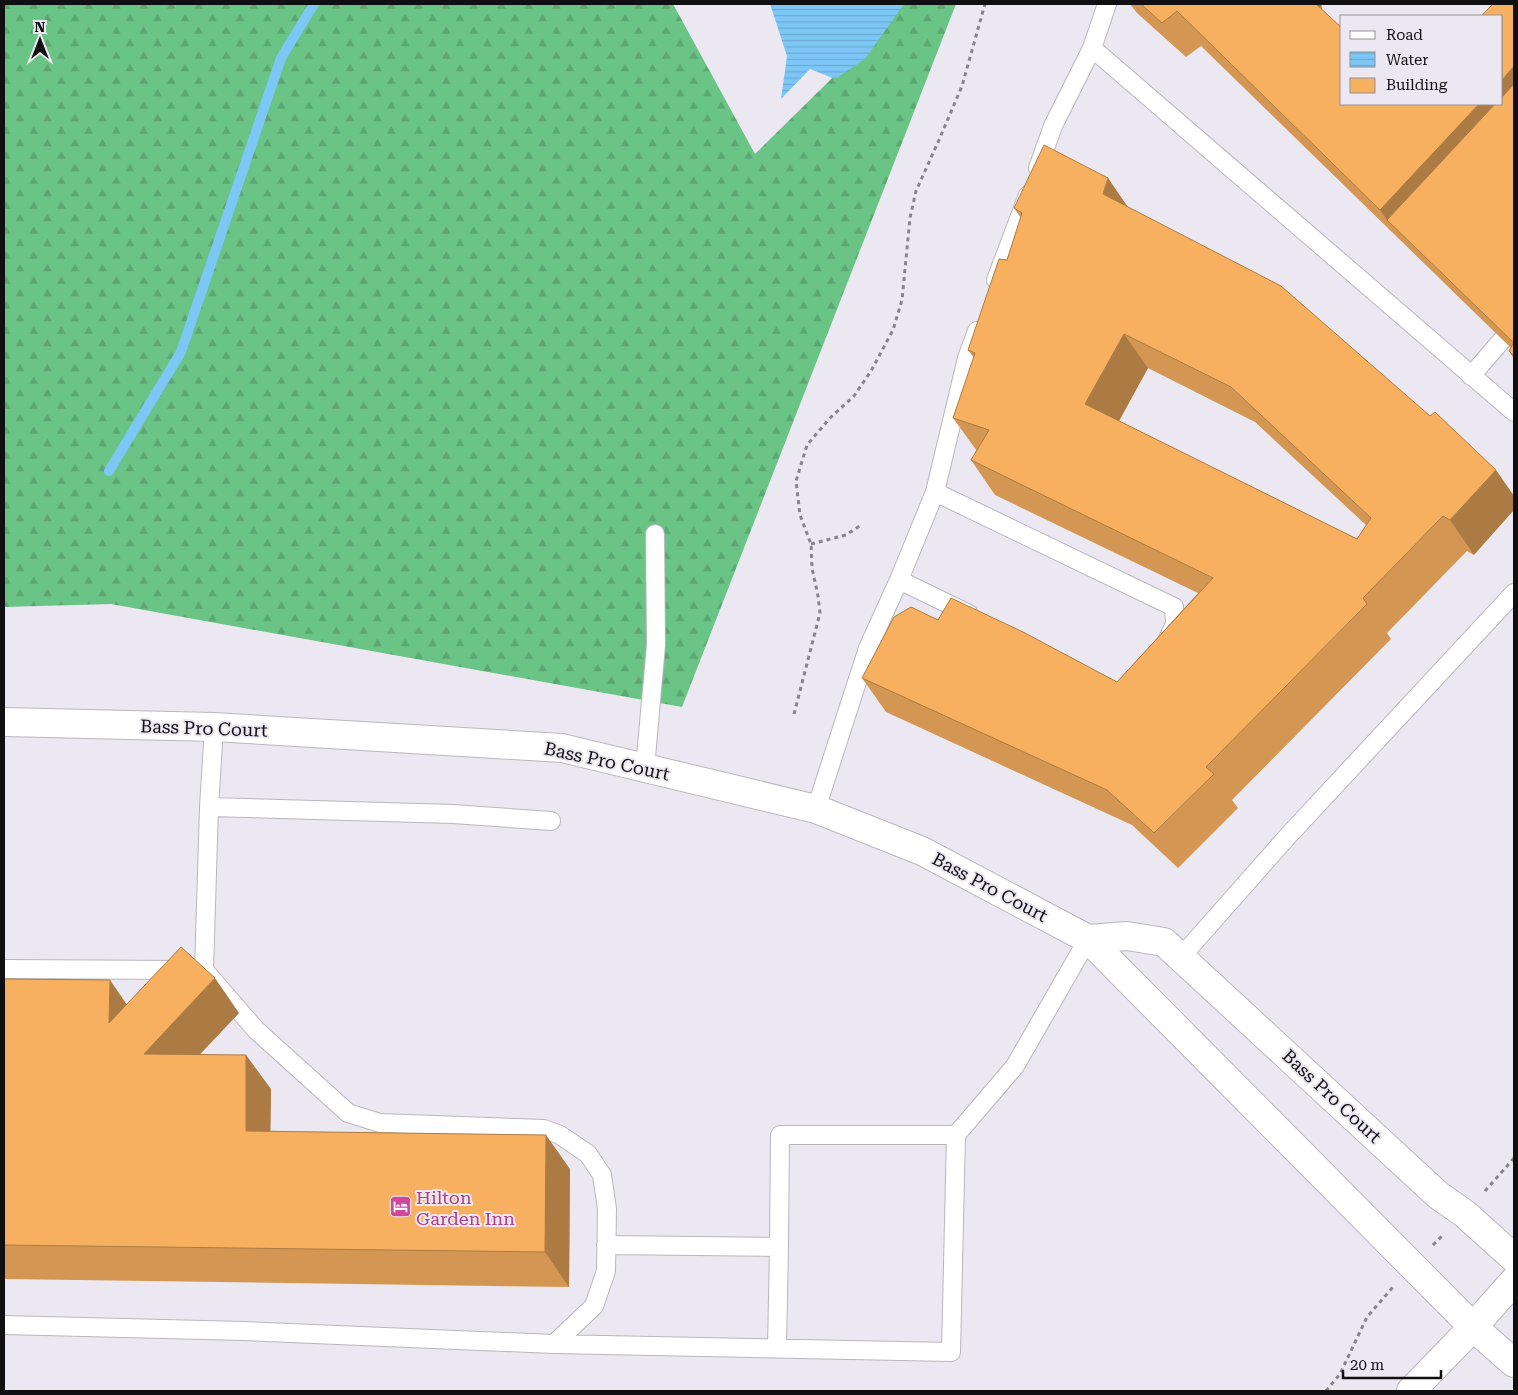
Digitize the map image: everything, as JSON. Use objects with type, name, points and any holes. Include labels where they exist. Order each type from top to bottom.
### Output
[{"type":"street","name":"Bass Pro Court","points":[[4,722],[214,727],[562,748],[816,809],[922,851],[1088,938],[1473,1327],[1514,1363]]},
{"type":"street","name":"Bass Pro Court","points":[[1088,938],[1127,936],[1164,942],[1438,1195],[1465,1214],[1514,1258]]},
{"type":"street","points":[[1411,1391],[1473,1327],[1514,1281]]},
{"type":"lane","points":[[991,293],[1053,126],[1092,48],[1107,4]]},
{"type":"lane","points":[[1092,48],[1514,412]]},
{"type":"lane","points":[[816,809],[868,648],[899,580],[935,492],[967,358],[984,312]]},
{"type":"lane","points":[[1470,376],[1502,340]]},
{"type":"lane","points":[[935,492],[1174,607],[1175,624],[1160,656]]},
{"type":"lane","points":[[645,768],[656,645],[655,534]]},
{"type":"lane","points":[[899,580],[984,620]]},
{"type":"lane","points":[[1181,957],[1294,830],[1514,593]]},
{"type":"lane","points":[[214,727],[209,807],[204,970],[256,1030],[348,1113],[380,1123],[544,1129],[560,1135],[588,1154],[602,1175],[607,1209],[606,1271],[594,1306],[554,1344]]},
{"type":"lane","points":[[209,807],[453,814],[551,821]]},
{"type":"lane","points":[[4,1324],[244,1331],[554,1344],[951,1352],[956,1135],[1015,1066],[1088,938]]},
{"type":"lane","points":[[4,969],[204,970]]},
{"type":"lane","points":[[777,1349],[780,1135],[956,1135]]},
{"type":"lane","points":[[606,1245],[778,1246]]},
{"type":"path","points":[[794,714],[820,613],[812,568],[811,544],[800,516],[796,481],[807,445],[830,418],[854,396],[871,371],[893,330],[902,300],[910,218],[916,191],[962,86],[985,4]]},
{"type":"path","points":[[811,544],[846,535],[862,525]]},
{"type":"green space","points":[[4,4],[673,4],[755,154],[878,33],[890,4],[956,4],[682,707],[111,604],[4,607]]},
{"type":"water","points":[[770,4],[904,4],[865,59],[835,79],[810,69],[781,99],[787,56]]},
{"type":"building","points":[[1141,4],[1316,4],[1340,26],[1340,105],[1478,105],[1380,210],[1177,11],[1162,23]]},
{"type":"building","points":[[1493,4],[1514,4],[1514,66],[1503,79],[1503,15],[1482,15]]},
{"type":"building","points":[[1514,84],[1514,343],[1387,220],[1494,105],[1503,105],[1503,96]]},
{"type":"building","points":[[1044,145],[1108,178],[1103,194],[1281,286],[1430,416],[1435,412],[1496,470],[1450,520],[1443,516],[1363,598],[1367,604],[1206,767],[1214,774],[1154,833],[1107,790],[862,678],[894,617],[911,607],[938,620],[951,598],[1023,632],[1117,682],[1213,578],[971,460],[989,430],[953,418],[975,353],[968,350],[999,259],[1007,260],[1022,213],[1014,208]],"holes":[[[1124,334],[1231,387],[1371,518],[1357,539],[1085,404]]]},
{"type":"building","points":[[1514,342],[1514,356],[1509,351]]},
{"type":"building","points":[[181,947],[215,978],[144,1054],[246,1055],[246,1131],[546,1135],[545,1252],[4,1245],[4,979],[110,980],[109,1023]]},
{"type":"waterway","points":[[109,471],[181,352],[281,58],[314,4]]},
{"type":"place","name":"Hilton Garden Inn","points":[[400,1207]]}]
